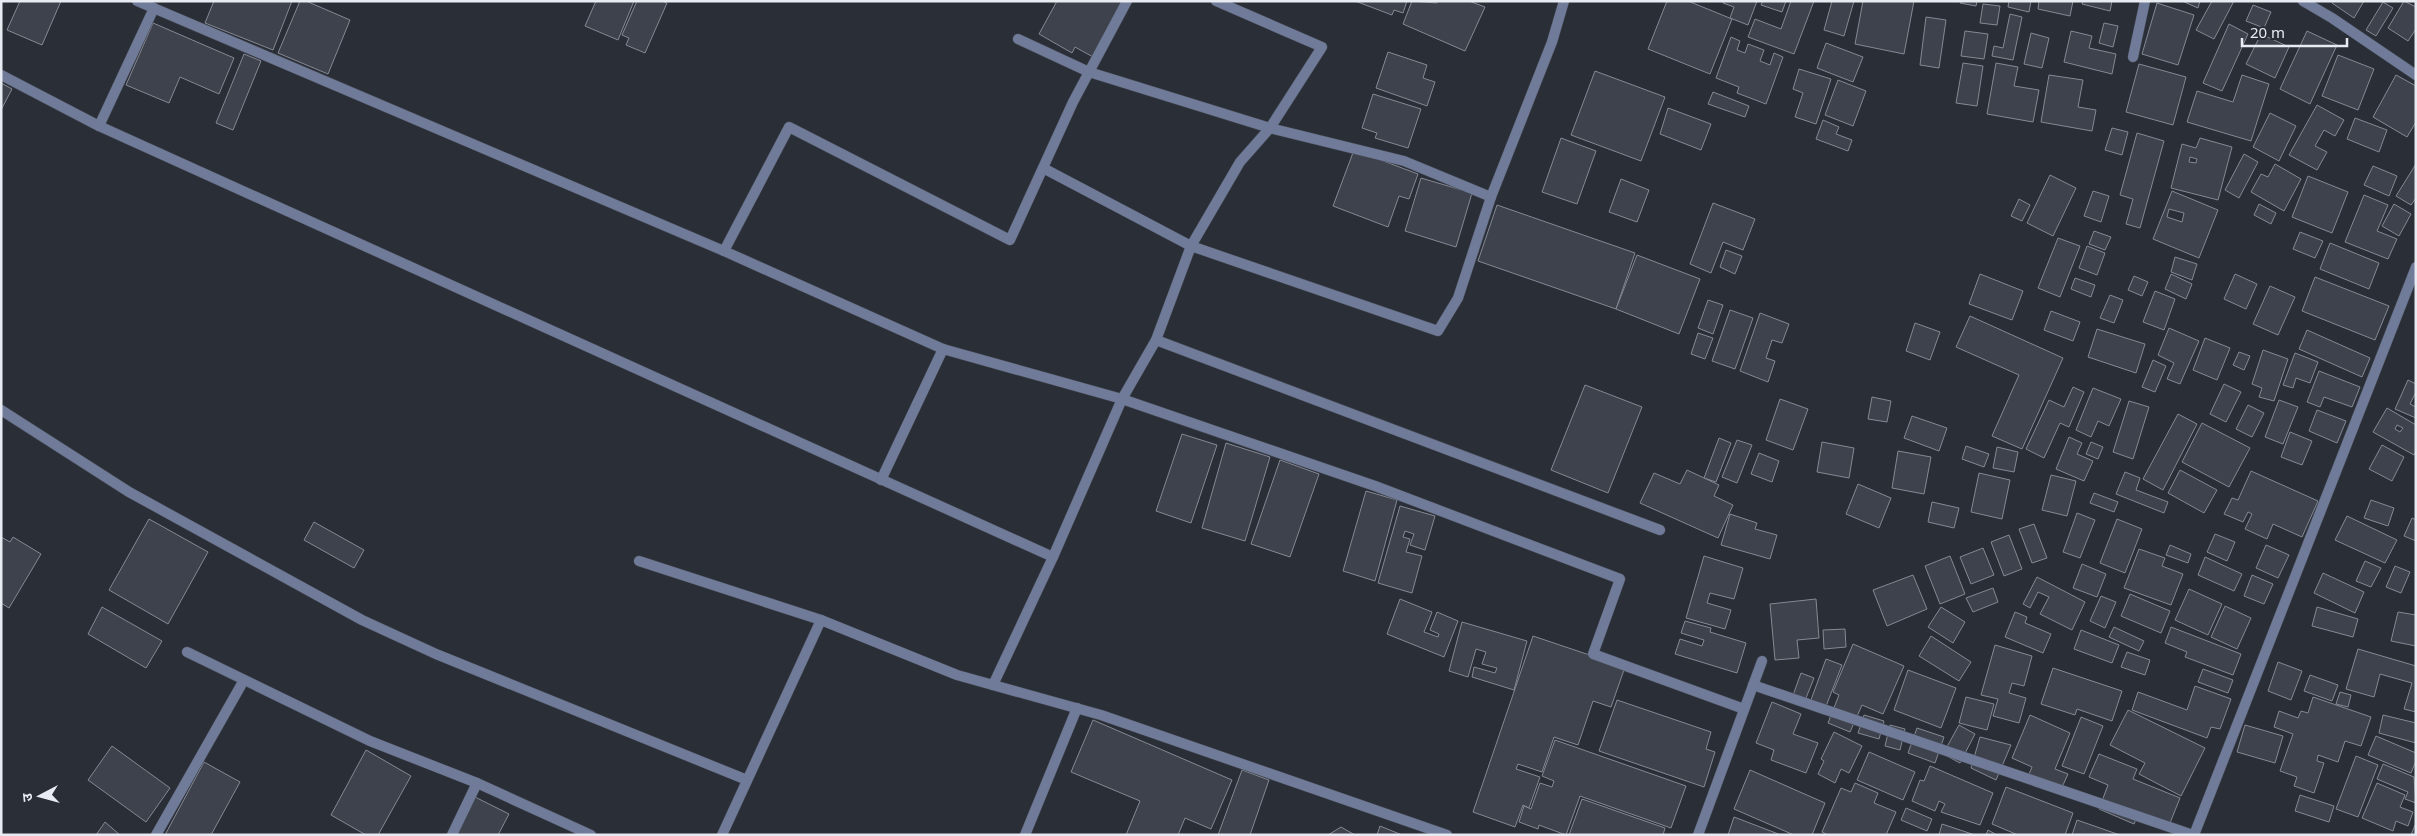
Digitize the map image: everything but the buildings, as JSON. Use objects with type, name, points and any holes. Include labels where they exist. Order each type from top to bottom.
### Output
[{"type":"street","points":[[137,1],[724,251],[943,349],[1122,399],[1375,486],[1620,579],[1593,654],[1744,709]]},
{"type":"street","points":[[724,251],[788,127],[1010,240],[1089,72],[1127,1]]},
{"type":"street","points":[[992,685],[1053,557],[1122,399],[1156,340],[1190,246],[1240,162],[1270,128],[1322,47],[1216,1]]},
{"type":"street","points":[[1043,168],[1190,246],[1438,331],[1458,298],[1491,197],[1552,42],[1564,1]]},
{"type":"street","points":[[2133,57],[2145,1]]},
{"type":"street","points":[[2302,1],[2332,18],[2416,75]]},
{"type":"street","points":[[100,126],[154,8]]},
{"type":"street","points":[[1018,39],[1089,72],[1270,128],[1404,161],[1491,197]]},
{"type":"street","points":[[1,74],[100,126],[1053,557]]},
{"type":"street","points":[[1753,685],[2193,835],[2416,267]]},
{"type":"street","points":[[1156,340],[1660,530]]},
{"type":"street","points":[[881,480],[943,349]]},
{"type":"street","points":[[1,410],[128,492],[362,620],[436,654],[747,780]]},
{"type":"street","points":[[639,561],[820,620],[957,675],[1078,708],[1447,835]]},
{"type":"street","points":[[722,835],[820,620]]},
{"type":"street","points":[[187,652],[370,741],[477,783],[592,835]]},
{"type":"street","points":[[1698,835],[1762,661]]},
{"type":"street","points":[[156,835],[244,680]]},
{"type":"street","points":[[1025,835],[1078,708]]},
{"type":"street","points":[[452,835],[477,783]]}]
